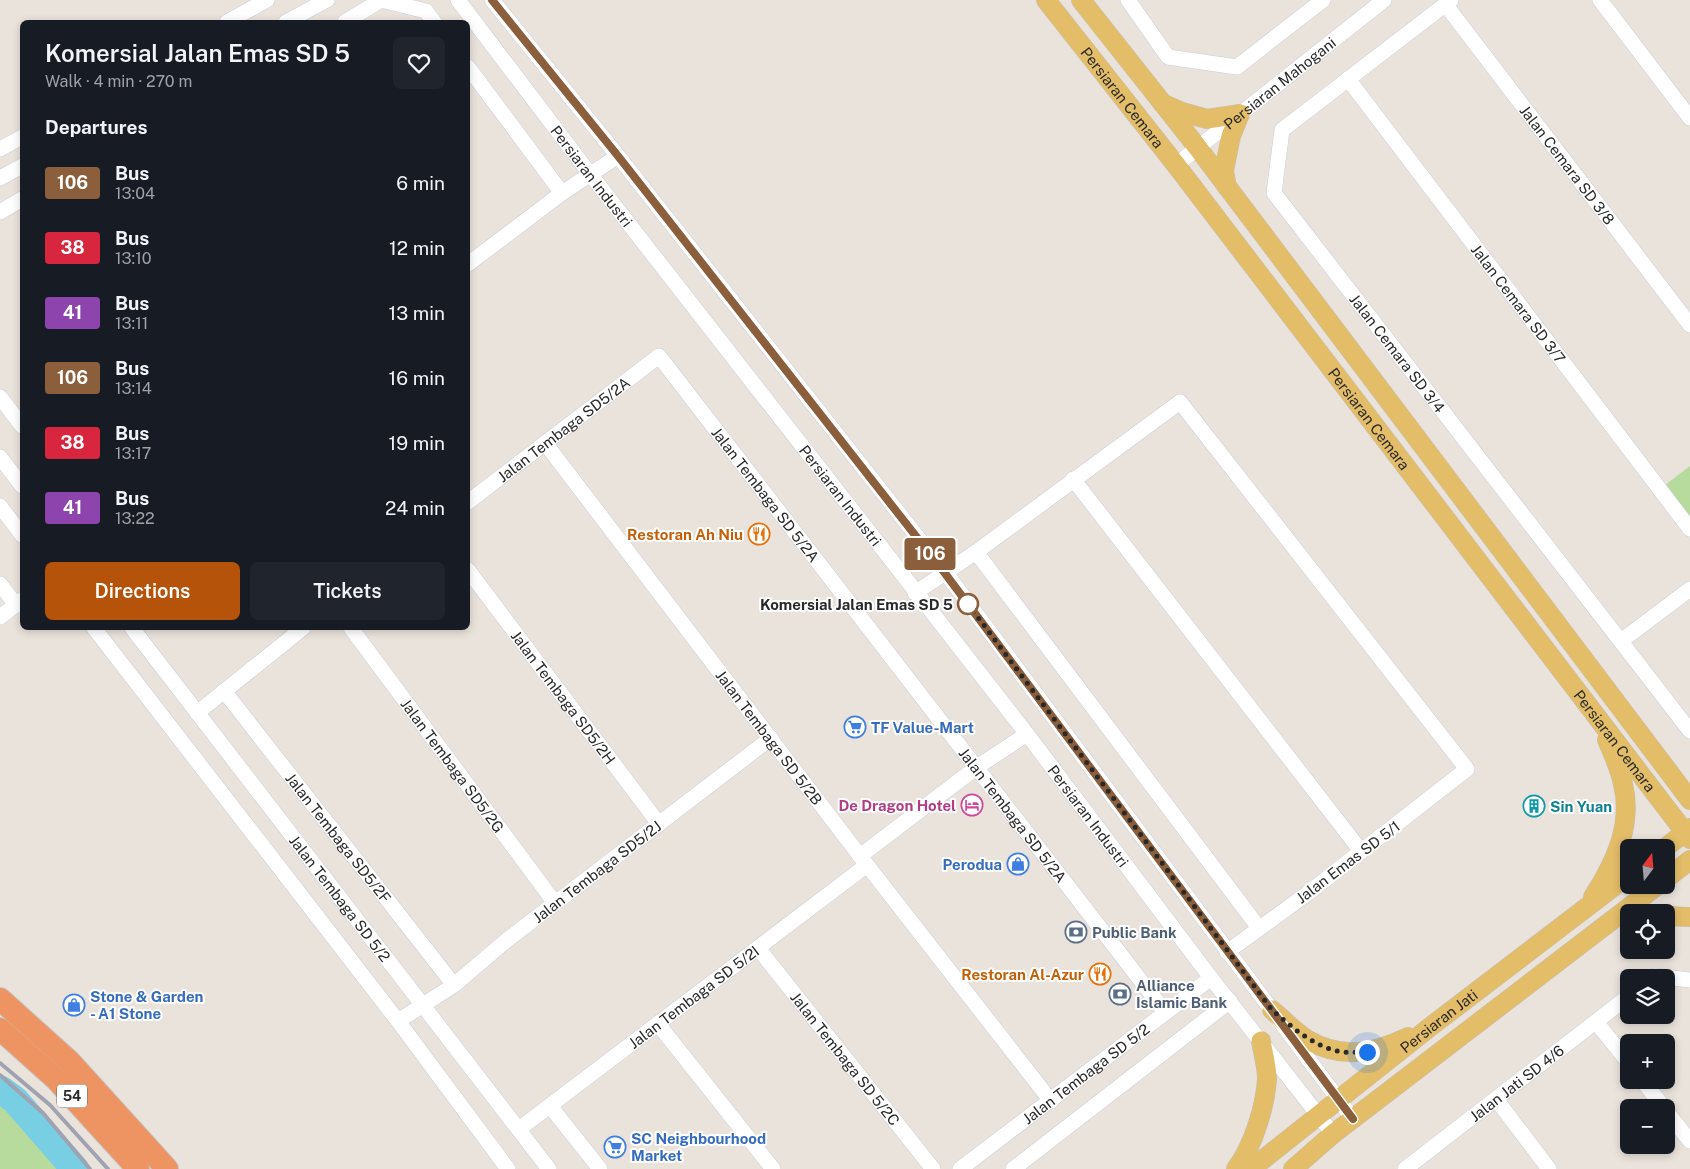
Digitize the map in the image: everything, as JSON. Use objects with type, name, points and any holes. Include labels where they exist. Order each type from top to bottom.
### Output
[{"type":"highway","name":"54","points":[[0,1000],[70,1062],[167,1169]]},
{"type":"highway","name":"54","points":[[0,1029],[56,1079],[138,1169]]},
{"type":"main road","name":"Persiaran Cemara","points":[[1046,0],[1176,165],[1599,720],[1688,833]]},
{"type":"main road","name":"Persiaran Cemara","points":[[1081,0],[1198,148],[1690,800]]},
{"type":"main road","points":[[1161,103],[1182,112],[1207,119],[1240,114],[1232,136],[1224,171],[1228,188]]},
{"type":"main road","points":[[1587,907],[1614,861],[1621,841],[1626,807],[1623,783],[1599,720]]},
{"type":"main road","points":[[1675,841],[1688,833]]},
{"type":"main road","points":[[1675,872],[1690,860]]},
{"type":"main road","name":"Persiaran Jati","points":[[1251,1169],[1430,1027],[1620,882]]},
{"type":"main road","name":"Persiaran Jati","points":[[1293,1169],[1333,1134],[1647,894]]},
{"type":"main road","points":[[1675,916],[1690,917]]},
{"type":"main road","points":[[1605,927],[1620,923]]},
{"type":"main road","points":[[1272,1010],[1308,1040],[1344,1052],[1367,1052],[1392,1044],[1430,1027]]},
{"type":"main road","points":[[1236,1169],[1254,1132],[1264,1101],[1267,1077],[1260,1041]]},
{"type":"street","points":[[231,20],[267,0]]},
{"type":"street","points":[[290,20],[327,0]]},
{"type":"street","points":[[348,20],[381,0],[426,11],[433,20]]},
{"type":"street","name":"Persiaran Industri","points":[[458,0],[590,174],[915,593],[1027,734],[1211,978],[1333,1134]]},
{"type":"street","name":"Persiaran Industri","points":[[492,0],[618,156],[944,572],[1353,1119]]},
{"type":"street","points":[[1128,0],[1168,57],[1237,67],[1323,0]]},
{"type":"street","name":"Persiaran Mahogani","points":[[1176,165],[1384,0]]},
{"type":"street","points":[[1600,0],[1690,118]]},
{"type":"street","name":"Jalan Cemara SD 3/4","points":[[1448,2],[1282,130],[1274,193],[1690,731]]},
{"type":"street","name":"Jalan Cemara SD 3/8","points":[[1448,2],[1690,325]]},
{"type":"street","points":[[470,70],[562,192]]},
{"type":"street","name":"Jalan Cemara SD 3/7","points":[[1348,79],[1690,529]]},
{"type":"street","points":[[0,149],[20,138]]},
{"type":"street","points":[[470,262],[562,192],[618,156]]},
{"type":"street","points":[[0,178],[20,167]]},
{"type":"street","points":[[0,212],[20,200]]},
{"type":"street","name":"Jalan Tembaga SD5/2A","points":[[470,500],[659,356]]},
{"type":"street","name":"Jalan Tembaga SD 5/2A","points":[[659,356],[1165,1012]]},
{"type":"street","points":[[0,397],[20,423]]},
{"type":"street","name":"Jalan Emas SD 5/1","points":[[1073,479],[1180,402],[1467,769],[1227,952]]},
{"type":"street","name":"Jalan Tembaga SD 5/2B","points":[[545,443],[863,860],[1051,1101]]},
{"type":"street","points":[[0,457],[20,483]]},
{"type":"street","points":[[915,593],[976,552],[1073,479],[1361,851]]},
{"type":"street","points":[[0,506],[20,532]]},
{"type":"street","points":[[976,552],[1259,928]]},
{"type":"street","name":"Jalan Tembaga SD5/2H","points":[[470,573],[659,824]]},
{"type":"street","points":[[0,584],[19,603],[0,617]]},
{"type":"street","points":[[1620,641],[1690,589]]},
{"type":"street","name":"Jalan Tembaga SD 5/2","points":[[96,630],[398,1021],[508,1169]]},
{"type":"street","name":"Jalan Tembaga SD 5/2","points":[[134,630],[549,1169]]},
{"type":"street","points":[[197,713],[300,630]]},
{"type":"street","name":"Jalan Tembaga SD5/2G","points":[[352,630],[555,903]]},
{"type":"street","name":"Jalan Tembaga SD5/2F","points":[[224,691],[454,985]]},
{"type":"street","name":"Jalan Tembaga SD 5/2I","points":[[519,1129],[758,948],[976,767],[1027,734]]},
{"type":"street","name":"Jalan Tembaga SD5/2J","points":[[398,1021],[454,985],[507,940],[771,738]]},
{"type":"street","name":"Jalan Tembaga SD 5/2C","points":[[758,948],[933,1169]]},
{"type":"street","name":"Jalan Tembaga SD 5/2","points":[[960,1169],[1211,978]]},
{"type":"street","points":[[1675,979],[1690,980]]},
{"type":"street","name":"Jalan Tembaga SD 5/2","points":[[1013,1169],[1230,1002]]},
{"type":"street","name":"Jalan Jati SD 4/6","points":[[1404,1169],[1620,1003]]},
{"type":"street","points":[[1596,1022],[1620,1052]]},
{"type":"street","points":[[658,1024],[773,1169]]},
{"type":"street","points":[[1649,1089],[1657,1099]]},
{"type":"street","points":[[1496,1099],[1549,1169]]},
{"type":"street","points":[[550,1106],[600,1169]]},
{"type":"street","points":[[1675,1122],[1690,1141]]},
{"type":"green space","points":[[1690,466],[1690,517],[1665,485]]},
{"type":"green space","points":[[0,1101],[14,1114],[62,1169],[0,1169]]},
{"type":"waterway","points":[[0,1089],[15,1100],[75,1169]]},
{"type":"railway","points":[[0,1063],[50,1105],[108,1169]]},
{"type":"railway","points":[[0,1075],[43,1113],[90,1169]]},
{"type":"bus line","name":"106","points":[[492,0],[618,156],[944,572],[1353,1119]]},
{"type":"place","name":"Restoran Ah Niu","points":[[759,534]]},
{"type":"place","name":"Komersial Jalan Emas SD 5","points":[[968,604]]},
{"type":"place","name":"TF Value-Mart","points":[[855,727]]},
{"type":"place","name":"De Dragon Hotel","points":[[972,805]]},
{"type":"place","name":"Sin Yuan","points":[[1534,806]]},
{"type":"place","name":"Perodua","points":[[1018,864]]},
{"type":"place","name":"Public Bank","points":[[1076,932]]},
{"type":"place","name":"Restoran Al-Azur","points":[[1100,974]]},
{"type":"place","name":"Alliance Islamic Bank","points":[[1120,994]]},
{"type":"place","name":"Stone & Garden - A1 Stone","points":[[74,1005]]},
{"type":"place","name":"SC Neighbourhood Market","points":[[615,1147]]},
{"type":"route","points":[[968,604],[1272,1010],[1308,1040],[1344,1052],[1367,1052]]}]
